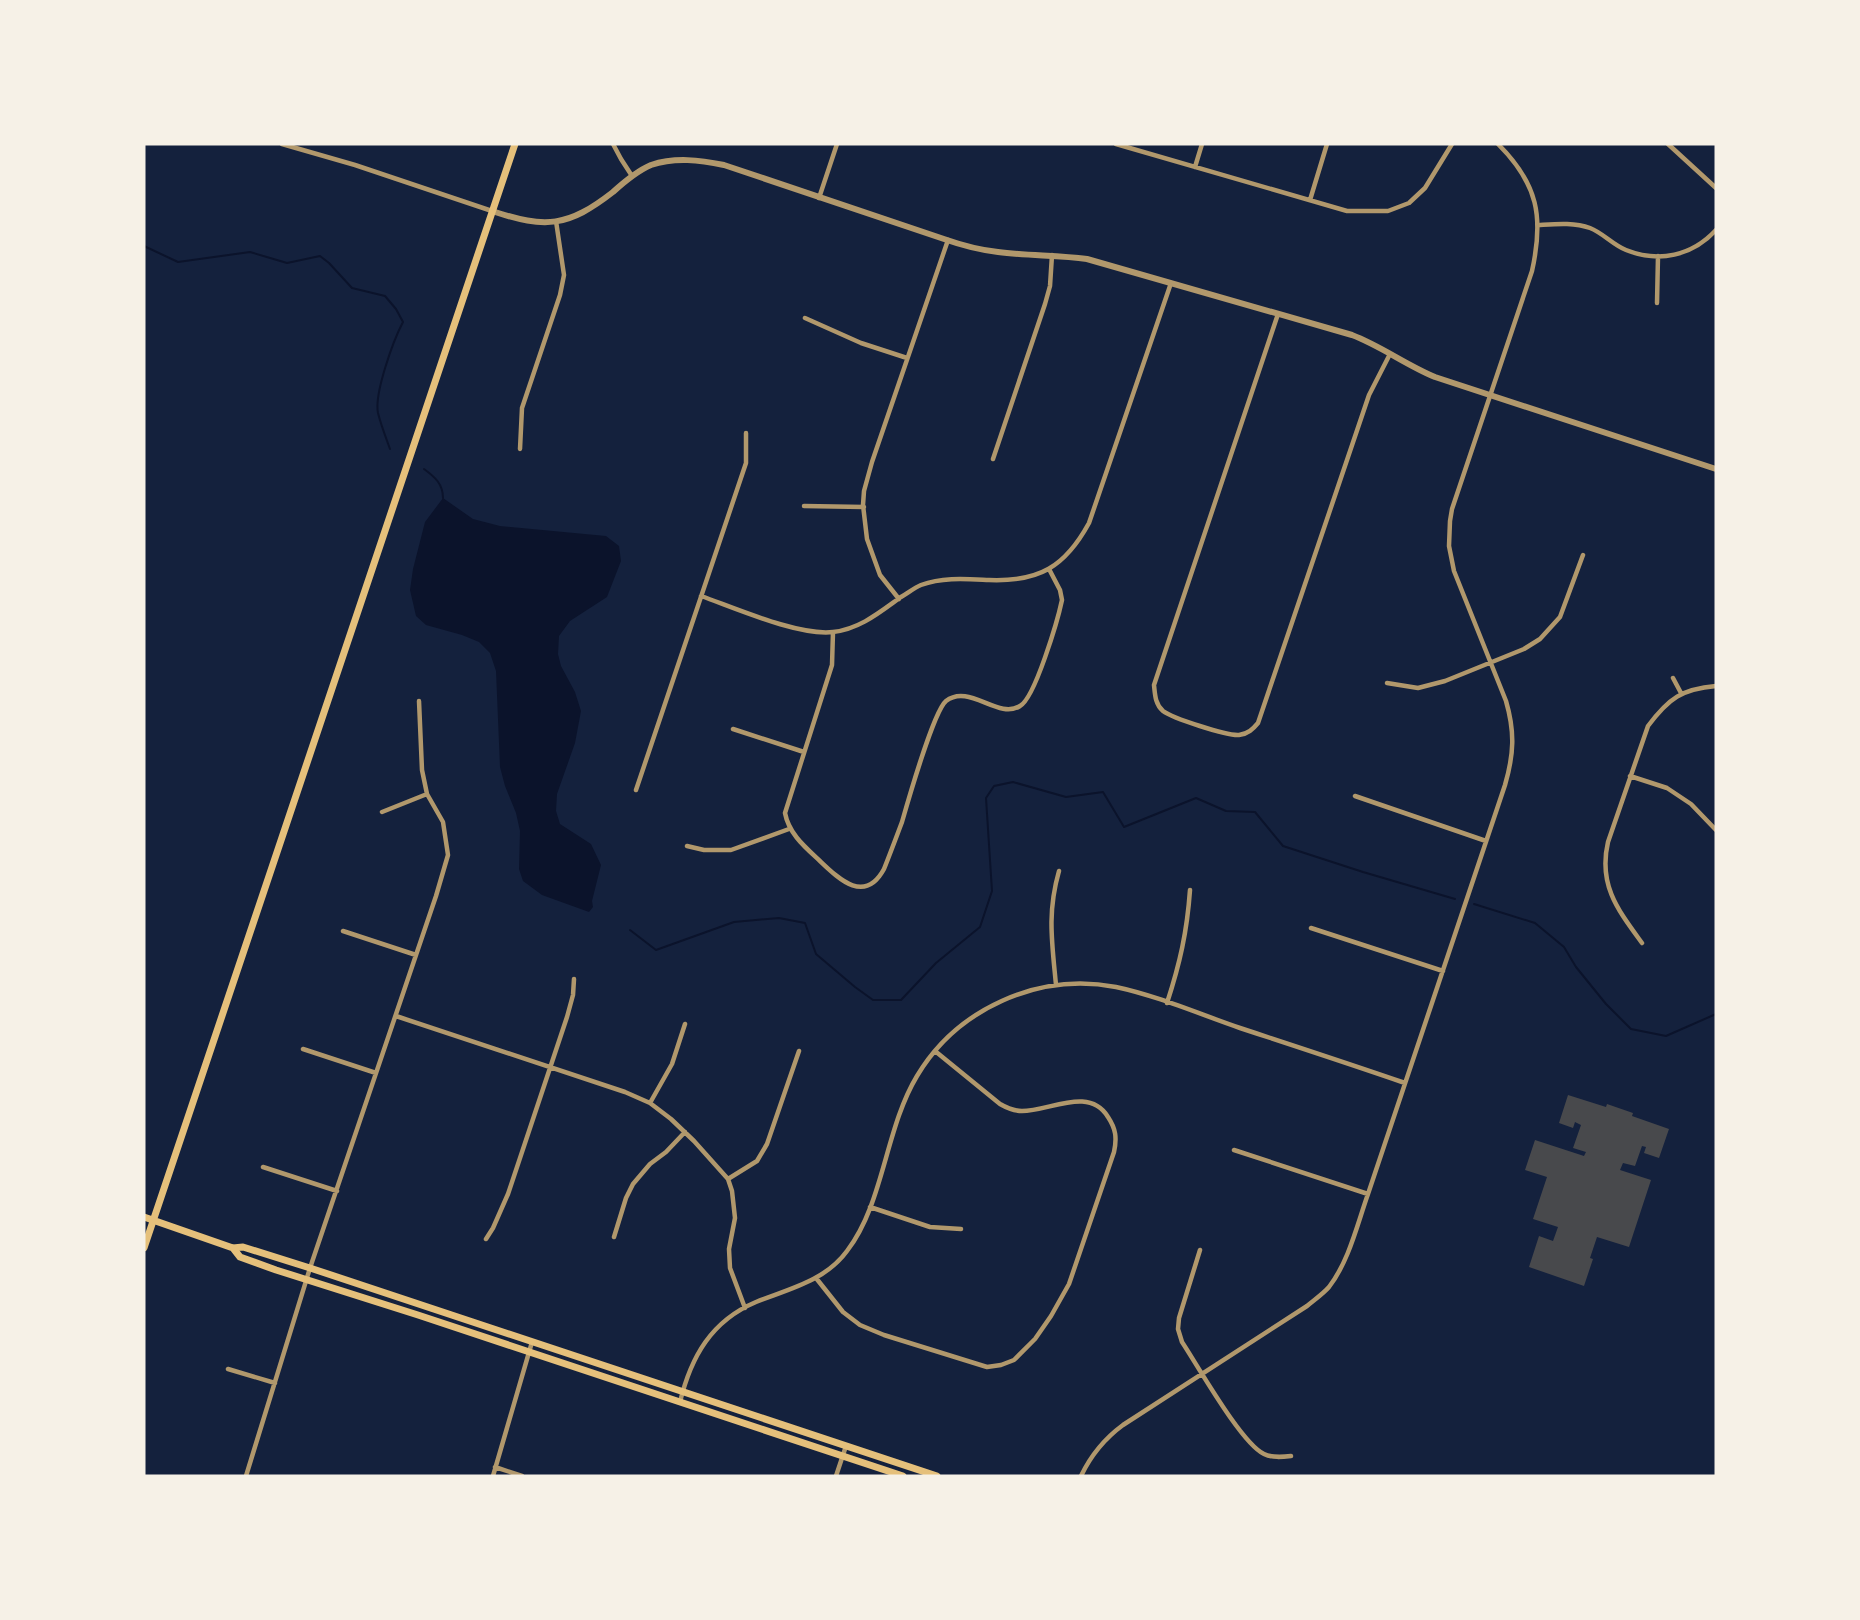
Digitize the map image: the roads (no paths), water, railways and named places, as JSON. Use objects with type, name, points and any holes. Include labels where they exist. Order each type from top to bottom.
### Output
[{"type":"main road","points":[[144,1248],[515,144]]},
{"type":"main road","points":[[144,1217],[233,1248],[243,1247],[310,1268],[937,1476]]},
{"type":"main road","points":[[233,1248],[240,1257],[903,1476]]},
{"type":"street","points":[[282,144],[305,147],[524,220],[556,221],[584,213],[633,176],[652,165],[669,160],[724,165],[981,250],[1087,259],[1352,335],[1425,373],[1716,469]]},
{"type":"street","points":[[613,144],[633,176]]},
{"type":"street","points":[[819,198],[837,144]]},
{"type":"street","points":[[1116,144],[1347,211],[1388,211],[1409,202],[1425,188],[1452,144]]},
{"type":"street","points":[[1196,167],[1202,144]]},
{"type":"street","points":[[1310,200],[1327,144]]},
{"type":"street","points":[[1081,1476],[1093,1453],[1107,1437],[1307,1306],[1328,1288],[1346,1257],[1511,764],[1512,720],[1454,571],[1449,546],[1452,509],[1532,271],[1537,249],[1536,206],[1529,185],[1508,154],[1498,144]]},
{"type":"street","points":[[1668,144],[1716,188]]},
{"type":"street","points":[[520,449],[522,408],[560,295],[564,275],[556,221]]},
{"type":"street","points":[[1538,225],[1582,226],[1592,229],[1625,250],[1647,256],[1672,255],[1691,250],[1716,230]]},
{"type":"street","points":[[899,599],[880,575],[867,539],[864,491],[948,240]]},
{"type":"street","points":[[993,459],[1045,304],[1050,286],[1052,255]]},
{"type":"street","points":[[1657,303],[1658,256]]},
{"type":"street","points":[[701,596],[789,626],[813,632],[833,632],[858,627],[917,586],[933,581],[960,578],[1014,580],[1037,575],[1060,562],[1081,538],[1089,523],[1171,283]]},
{"type":"street","points":[[1278,314],[1154,685],[1155,701],[1162,710],[1198,724],[1230,735],[1240,735],[1250,732],[1258,723],[1369,395],[1390,354]]},
{"type":"street","points":[[805,318],[861,343],[907,358]]},
{"type":"street","points":[[636,790],[746,464],[746,433]]},
{"type":"street","points":[[804,506],[864,507]]},
{"type":"street","points":[[1387,683],[1418,688],[1445,681],[1524,649],[1540,639],[1560,617],[1583,555]]},
{"type":"street","points":[[833,632],[832,665],[785,813],[789,828],[799,841],[839,880],[861,887],[879,878],[884,869],[938,712],[944,702],[954,696],[966,696],[1013,709],[1022,706],[1035,686],[1062,600],[1060,590],[1049,569]]},
{"type":"street","points":[[1673,678],[1681,693]]},
{"type":"street","points":[[1642,943],[1612,899],[1607,885],[1605,856],[1608,842],[1648,726],[1659,710],[1681,693],[1694,688],[1716,686]]},
{"type":"street","points":[[246,1476],[310,1268],[448,855],[443,822],[427,794],[422,770],[419,701]]},
{"type":"street","points":[[733,729],[804,752]]},
{"type":"street","points":[[1630,776],[1667,788],[1691,804],[1716,830]]},
{"type":"street","points":[[382,812],[427,794]]},
{"type":"street","points":[[1355,796],[1486,841]]},
{"type":"street","points":[[687,846],[704,850],[731,850],[789,828]]},
{"type":"street","points":[[1056,985],[1050,916],[1059,871]]},
{"type":"street","points":[[1167,1003],[1180,964],[1188,919],[1190,890]]},
{"type":"street","points":[[1311,928],[1443,971]]},
{"type":"street","points":[[343,931],[416,955]]},
{"type":"street","points":[[486,1239],[494,1228],[508,1194],[571,1003],[574,979]]},
{"type":"street","points":[[680,1402],[693,1362],[708,1338],[722,1324],[745,1308],[816,1278],[846,1254],[861,1229],[870,1207],[907,1095],[917,1076],[943,1041],[980,1012],[1002,1000],[1026,991],[1056,985],[1095,984],[1116,987],[1405,1083]]},
{"type":"street","points":[[396,1016],[625,1092],[650,1103],[671,1119],[728,1179],[732,1191],[735,1218],[729,1249],[730,1268],[745,1308]]},
{"type":"street","points":[[650,1103],[672,1064],[685,1024]]},
{"type":"street","points":[[303,1048],[376,1073]]},
{"type":"street","points":[[728,1179],[758,1161],[767,1144],[799,1050]]},
{"type":"street","points":[[816,1278],[843,1312],[860,1324],[906,1342],[987,1367],[1014,1360],[1035,1339],[1069,1284],[1114,1152],[1115,1127],[1103,1109],[1089,1102],[1073,1102],[1022,1111],[1011,1109],[1000,1104],[935,1051]]},
{"type":"street","points":[[614,1237],[626,1198],[633,1184],[650,1164],[666,1152],[685,1132]]},
{"type":"street","points":[[1234,1150],[1368,1194]]},
{"type":"street","points":[[263,1167],[337,1191]]},
{"type":"street","points":[[870,1207],[930,1227],[961,1229]]},
{"type":"street","points":[[1200,1250],[1181,1307],[1178,1329],[1182,1342],[1242,1434],[1263,1454],[1280,1458],[1291,1456]]},
{"type":"street","points":[[493,1476],[532,1342]]},
{"type":"street","points":[[228,1369],[275,1383]]},
{"type":"street","points":[[836,1476],[846,1446]]},
{"type":"street","points":[[495,1467],[522,1476]]},
{"type":"water","points":[[443,498],[473,519],[500,526],[606,536],[619,546],[621,561],[607,597],[570,621],[559,636],[558,654],[561,666],[575,692],[581,711],[575,743],[557,794],[556,811],[560,824],[591,844],[601,865],[592,901],[593,907],[589,912],[542,895],[523,881],[519,869],[520,831],[500,767],[496,671],[490,653],[479,642],[426,625],[416,616],[410,590],[413,569],[425,522]]},
{"type":"waterway","points":[[144,246],[178,262],[250,252],[287,263],[320,256],[352,288],[385,296],[403,322],[385,367],[379,393],[378,413],[390,449]]},
{"type":"waterway","points":[[424,469],[438,481],[443,498]]},
{"type":"waterway","points":[[630,930],[656,950],[734,922],[779,918],[805,923],[816,954],[855,987],[873,1000],[901,1000],[936,963],[980,927],[992,891],[986,798],[994,786],[1013,782],[1066,797],[1103,792],[1124,827],[1196,798],[1226,811],[1255,812],[1283,846],[1455,899]]},
{"type":"waterway","points":[[1474,904],[1535,923],[1564,947],[1576,967],[1606,1004],[1631,1029],[1666,1036],[1716,1014]]}]
